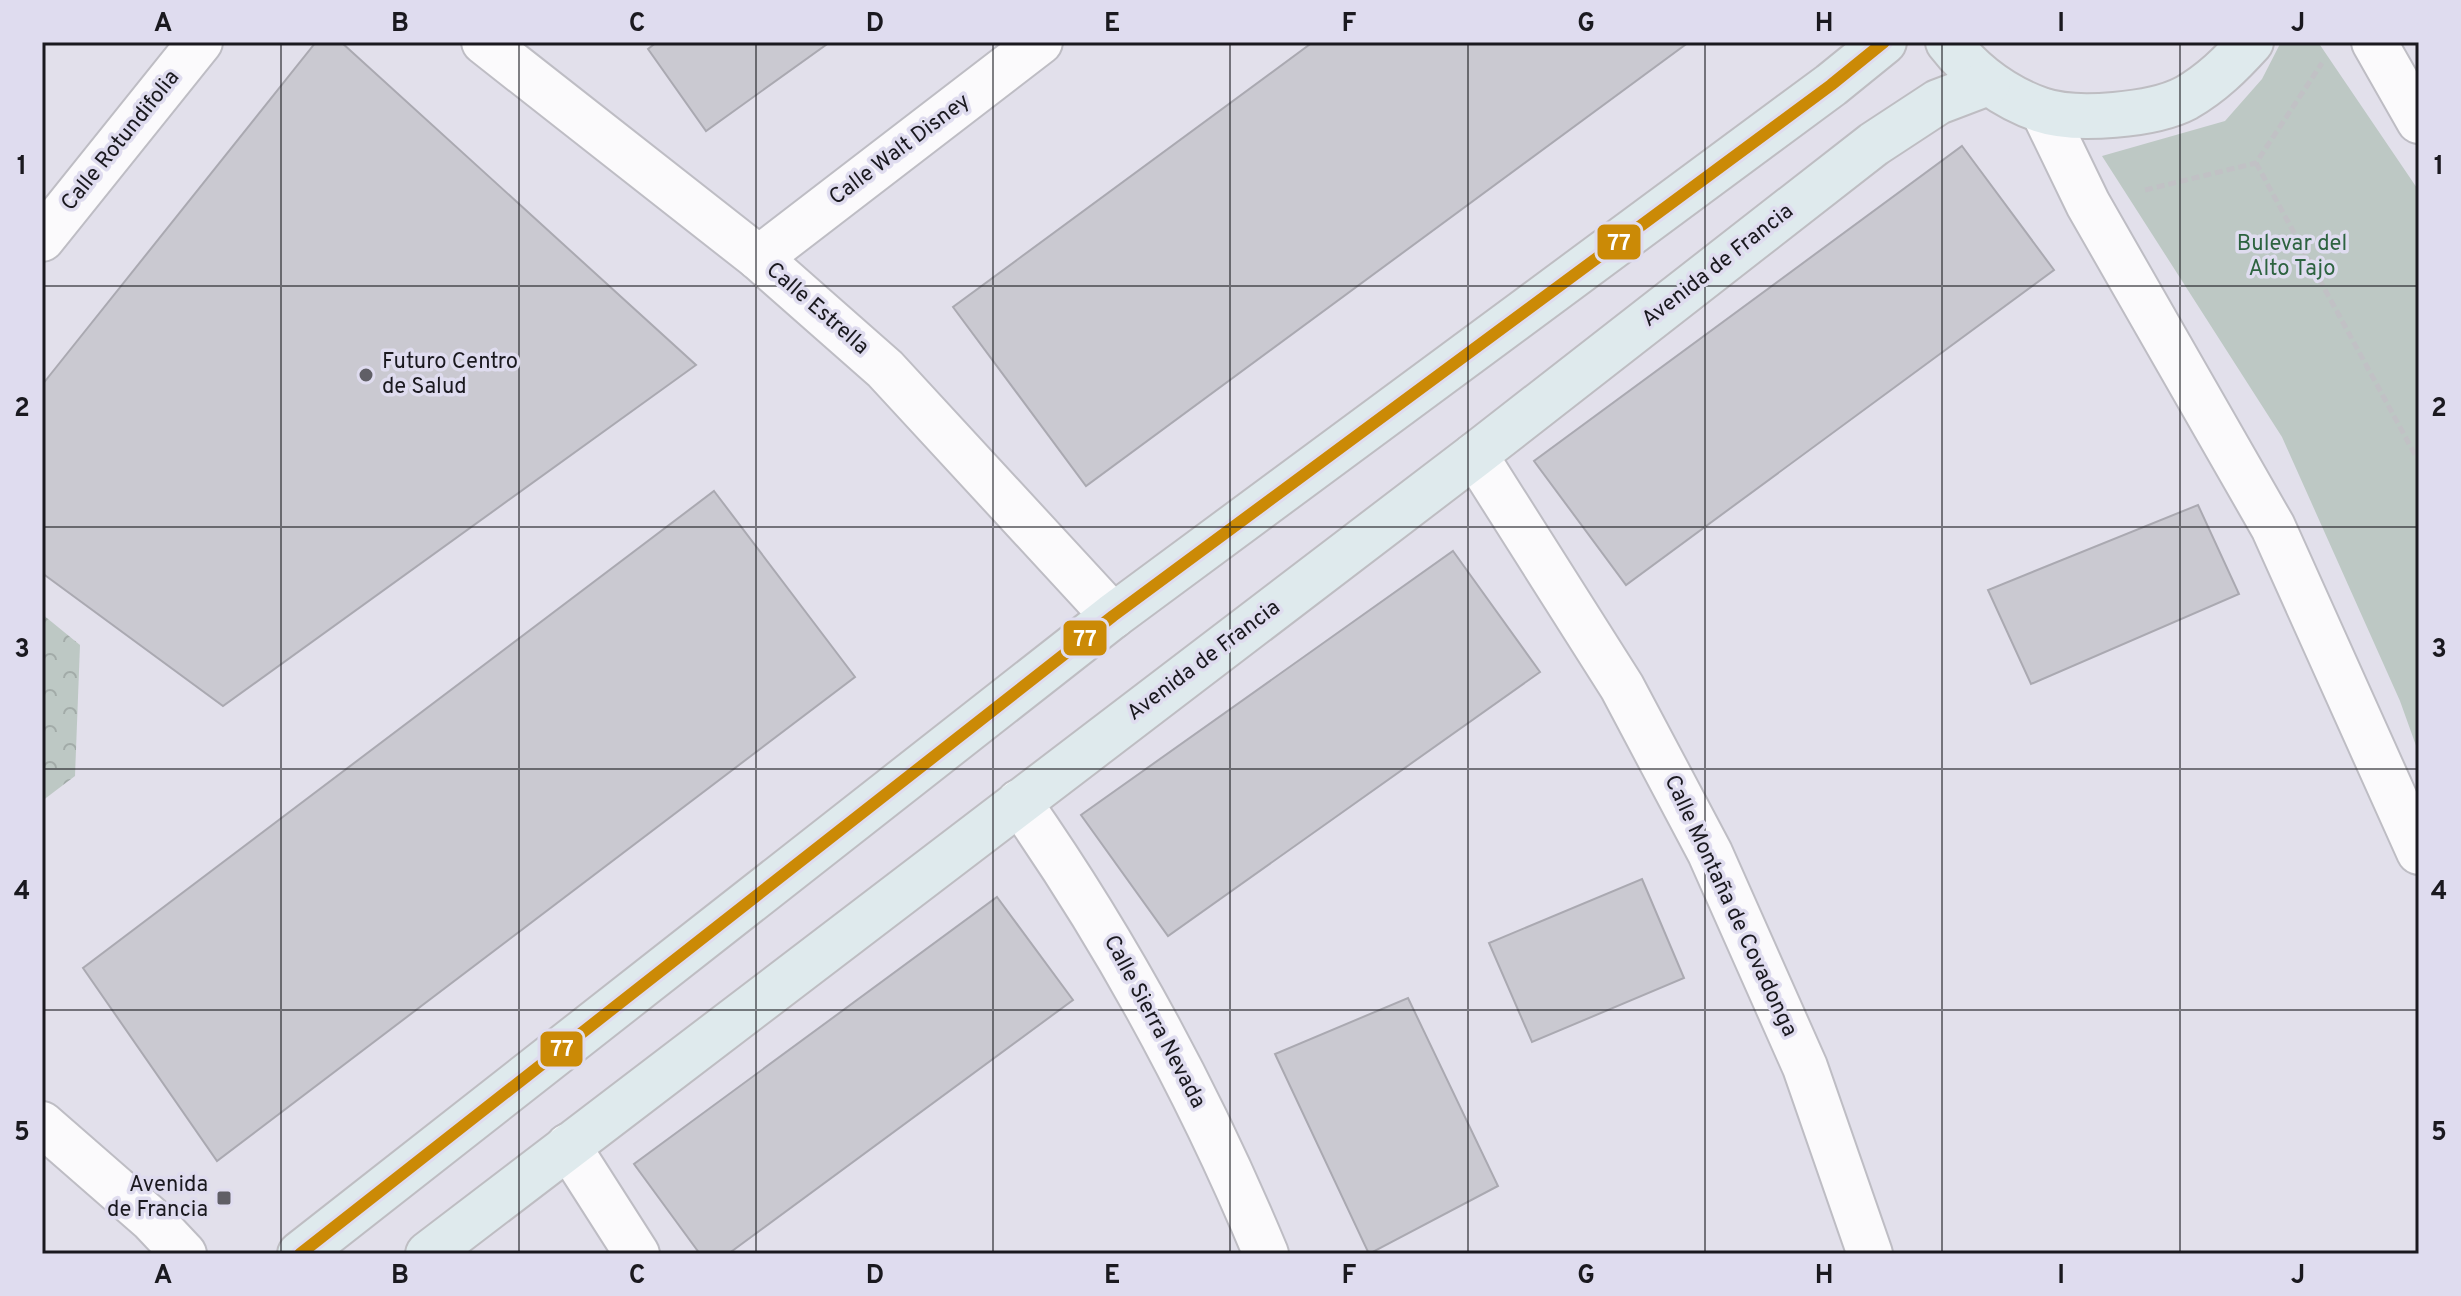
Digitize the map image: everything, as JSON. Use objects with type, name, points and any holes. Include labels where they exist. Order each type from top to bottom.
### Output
[{"type":"main road","points":[[300,1254],[1113,616],[1831,85],[1884,42]]},
{"type":"main road","points":[[1948,42],[1988,83],[2043,111],[2139,115],[2184,99],[2224,73],[2251,42]]},
{"type":"main road","name":"Avenida de Francia","points":[[428,1254],[1475,455],[1874,144],[1938,102],[1988,83]]},
{"type":"street","name":"Calle Rotundifolia","points":[[42,239],[200,42]]},
{"type":"street","name":"Calle Estrella","points":[[484,42],[759,258],[885,369],[1113,616]]},
{"type":"street","name":"Calle Walt Disney","points":[[759,258],[1040,42]]},
{"type":"street","points":[[2374,42],[2419,121]]},
{"type":"street","points":[[2043,111],[2088,204],[2273,527],[2419,852]]},
{"type":"street","name":"Calle Montaña de Covadonga","points":[[1475,455],[1622,687],[1710,853],[1805,1067],[1870,1254]]},
{"type":"street","name":"Calle Sierra Nevada","points":[[1019,802],[1081,891],[1185,1072],[1266,1254]]},
{"type":"street","points":[[42,1124],[152,1220],[184,1254]]},
{"type":"street","points":[[568,1146],[637,1254]]},
{"type":"path","points":[[2088,204],[2256,163],[2328,54]]},
{"type":"path","points":[[2256,163],[2419,462]]},
{"type":"green space","name":"Bulevar del Alto Tajo","points":[[2281,42],[2318,42],[2419,191],[2419,754],[2400,701],[2282,437],[2102,156],[2225,121],[2262,79]]},
{"type":"green space","points":[[42,614],[80,645],[75,776],[42,801]]},
{"type":"building","name":"Futuro Centro de Salud","points":[[316,42],[341,42],[696,365],[223,706],[42,573],[42,385]]},
{"type":"building","points":[[657,42],[830,42],[706,131],[648,49]]},
{"type":"building","points":[[1313,42],[1689,42],[1086,486],[953,307]]},
{"type":"building","points":[[1962,146],[2054,270],[1626,585],[1534,461]]},
{"type":"building","points":[[714,491],[855,677],[217,1161],[83,968]]},
{"type":"building","points":[[2198,505],[2239,594],[2031,684],[1988,590]]},
{"type":"building","points":[[1453,551],[1540,672],[1168,936],[1081,815]]},
{"type":"building","points":[[1642,879],[1684,978],[1532,1042],[1489,943]]},
{"type":"building","points":[[997,897],[1073,1000],[728,1254],[700,1254],[634,1164]]},
{"type":"building","points":[[1408,998],[1498,1186],[1369,1254],[1275,1054]]},
{"type":"transit line","name":"77","points":[[300,1254],[1113,616],[1831,85],[1884,42]]},
{"type":"place","name":"Futuro Centro de Salud","points":[[366,375]]},
{"type":"place","name":"Avenida de Francia","points":[[224,1198]]}]
